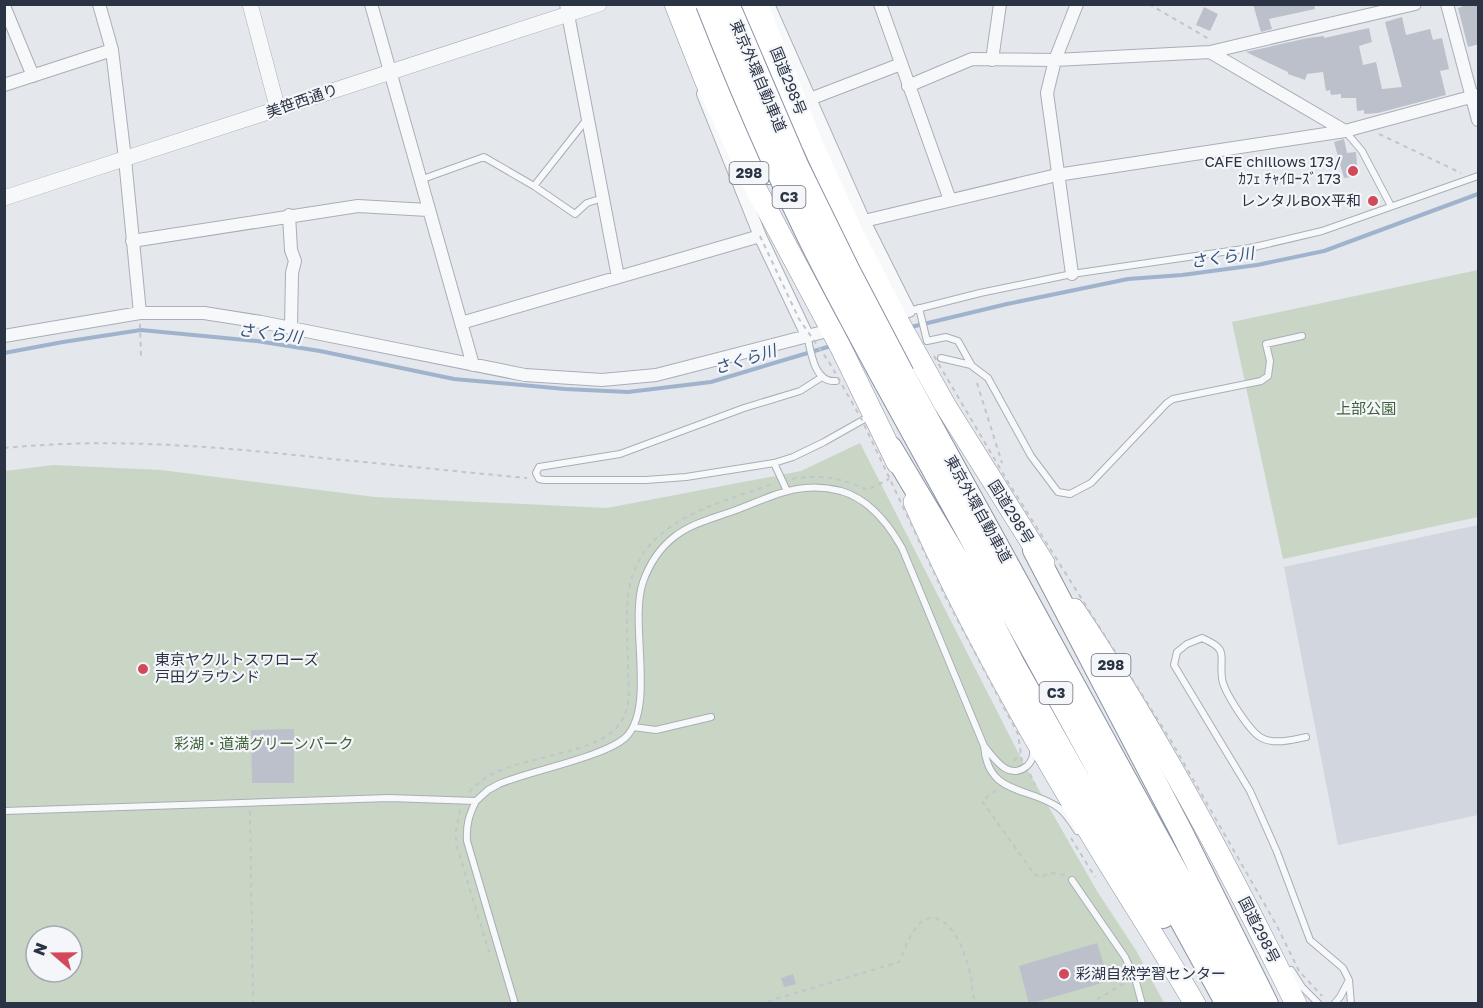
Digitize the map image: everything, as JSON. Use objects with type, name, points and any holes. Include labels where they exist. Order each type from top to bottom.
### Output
[{"type":"highway","name":"298","points":[[675,4],[705,80],[754,185],[835,337],[867,417],[891,448],[945,568],[983,644],[1090,834],[1195,1004]]},
{"type":"highway","points":[[688,4],[726,91],[752,143],[778,190],[809,238]]},
{"type":"highway","name":"東京外環自動車道","points":[[707,4],[761,135],[809,238],[885,382],[1227,1004]]},
{"type":"highway","name":"東京外環自動車道","points":[[728,4],[777,123],[848,269],[1249,1004]]},
{"type":"highway","points":[[745,4],[848,269]]},
{"type":"highway","name":"国道298号","points":[[757,4],[816,153],[852,232],[909,322],[945,405],[1034,550],[1104,653],[1219,851],[1296,1004]]},
{"type":"highway","points":[[891,448],[975,589],[1014,665],[1078,779],[1219,1004]]},
{"type":"highway","points":[[1034,550],[1135,741],[1267,1004]]},
{"type":"street","points":[[99,4],[112,51],[140,317]]},
{"type":"street","points":[[250,4],[278,110]]},
{"type":"street","points":[[371,4],[474,365]]},
{"type":"street","name":"美笹西通り","points":[[4,198],[278,110],[567,10],[599,4]]},
{"type":"street","points":[[4,336],[140,317],[204,313],[525,375],[602,380],[656,375],[808,339],[835,337],[909,322],[768,4]]},
{"type":"street","points":[[880,4],[950,200]]},
{"type":"street","points":[[992,60],[1000,4]]},
{"type":"street","points":[[1072,274],[1047,93],[1055,60],[1077,4]]},
{"type":"street","points":[[908,86],[972,59],[1055,60],[1210,52],[1415,4]]},
{"type":"street","points":[[1447,4],[1475,96],[1479,120]]},
{"type":"street","points":[[4,6],[33,76]]},
{"type":"street","points":[[567,10],[618,278]]},
{"type":"street","points":[[4,85],[112,51]]},
{"type":"street","points":[[1210,52],[1345,131]]},
{"type":"street","points":[[810,99],[901,64]]},
{"type":"street","points":[[705,80],[702,97],[760,236],[808,339]]},
{"type":"street","points":[[864,220],[1057,176],[1345,131],[1475,96]]},
{"type":"street","points":[[132,241],[358,206],[428,210]]},
{"type":"street","points":[[289,215],[291,250],[295,261],[292,273],[291,328]]},
{"type":"street","points":[[461,323],[760,236]]},
{"type":"lane","points":[[534,186],[589,117]]},
{"type":"lane","points":[[1345,131],[1362,152],[1391,206]]},
{"type":"lane","points":[[420,180],[484,157],[534,186],[575,214],[587,203],[603,198]]},
{"type":"lane","points":[[972,366],[958,341],[946,337],[927,341],[909,322],[980,292],[1072,274],[1250,248],[1322,231],[1476,177]]},
{"type":"lane","points":[[937,357],[972,366],[988,378],[1031,456],[1058,492],[1070,494],[1091,483],[1167,403],[1173,399],[1261,381],[1268,376],[1266,344],[1302,336]]},
{"type":"lane","points":[[808,339],[816,367],[822,377],[836,381]]},
{"type":"lane","points":[[822,377],[800,391],[744,408],[620,454],[546,464],[538,467],[536,473],[539,479],[646,480],[686,477],[774,463],[793,457],[867,417]]},
{"type":"lane","points":[[774,463],[787,491]]},
{"type":"lane","points":[[515,1004],[467,841],[466,826],[476,801],[488,790],[511,779],[596,753],[616,744],[626,736],[633,727],[640,694],[640,594],[652,563],[666,544],[687,528],[787,491],[817,488],[841,491],[869,506],[893,532],[903,548],[984,746],[985,758],[997,777],[1009,787],[1040,798],[1061,810],[1080,836]]},
{"type":"lane","points":[[1306,737],[1283,740],[1260,737],[1234,706],[1221,679],[1222,654],[1215,644],[1202,638],[1187,644],[1176,652],[1174,666],[1250,791],[1277,852],[1310,940],[1343,968],[1349,980],[1351,1004]]},
{"type":"lane","points":[[633,727],[648,730],[665,729],[711,717]]},
{"type":"lane","points":[[984,746],[1002,767],[1008,770],[1021,770],[1030,763],[1034,755],[1028,725]]},
{"type":"lane","points":[[4,811],[390,798],[476,801]]},
{"type":"lane","points":[[1219,851],[1255,905]]},
{"type":"lane","points":[[1108,879],[1144,921]]},
{"type":"lane","points":[[1072,880],[1125,957],[1135,978],[1142,1004]]},
{"type":"lane","points":[[1288,965],[1302,987],[1319,1004]]},
{"type":"lane","points":[[1334,1004],[1349,980]]},
{"type":"path","points":[[1149,4],[1227,48]]},
{"type":"path","points":[[1363,127],[1476,177]]},
{"type":"path","points":[[760,236],[799,319],[867,417],[935,577],[1018,734],[1022,761]]},
{"type":"path","points":[[140,317],[141,357]]},
{"type":"path","points":[[937,357],[1008,482],[1170,739],[1277,927],[1299,971],[1321,992],[1322,996]]},
{"type":"path","points":[[972,366],[1008,482]]},
{"type":"path","points":[[4,448],[71,443],[139,442],[539,479]]},
{"type":"path","points":[[491,959],[456,844],[457,819],[469,792],[477,784],[501,769],[594,742],[614,731],[623,719],[628,702],[628,605],[632,578],[640,559],[660,534],[691,513],[775,483]]},
{"type":"path","points":[[1010,765],[1020,753]]},
{"type":"path","points":[[1029,772],[1038,790]]},
{"type":"path","points":[[999,789],[982,801],[1034,874],[1040,877],[1057,873],[1066,875],[1072,880]]},
{"type":"path","points":[[250,801],[253,1004]]},
{"type":"path","points":[[759,1004],[899,962],[919,923],[929,918],[938,919],[949,925],[966,955],[972,981],[971,990],[978,1004]]},
{"type":"path","points":[[1089,1004],[1135,978]]},
{"type":"shaded area","points":[[1478,525],[1478,815],[1338,845],[1284,567]]},
{"type":"green space","name":"上部公園","points":[[1478,270],[1478,517],[1283,559],[1232,322]]},
{"type":"green space","name":"彩湖・道満グリーンパーク","points":[[860,443],[1024,764],[1097,891],[1137,952],[1164,1003],[5,1004],[5,471],[53,465],[161,470],[375,497],[607,508],[801,471]]},
{"type":"building","points":[[1253,4],[1314,4],[1315,9],[1269,19],[1272,29],[1261,32]]},
{"type":"building","points":[[1469,4],[1479,4],[1479,44],[1468,47],[1458,8]]},
{"type":"building","points":[[1204,7],[1218,14],[1210,31],[1196,25]]},
{"type":"building","points":[[1402,17],[1406,35],[1430,29],[1433,40],[1442,38],[1449,69],[1440,71],[1446,95],[1378,113],[1364,114],[1364,110],[1357,111],[1356,98],[1341,98],[1341,94],[1331,95],[1330,90],[1326,91],[1323,72],[1307,74],[1305,80],[1288,74],[1246,52],[1308,38],[1324,36],[1324,38],[1369,28],[1372,42],[1359,46],[1363,65],[1376,62],[1382,89],[1402,87],[1385,22]]},
{"type":"building","points":[[1344,139],[1347,153],[1356,152],[1358,176],[1344,178],[1334,142]]},
{"type":"building","points":[[294,729],[294,783],[252,783],[251,730]]},
{"type":"building","name":"彩湖自然学習センター","points":[[1097,943],[1109,981],[1029,1004],[1019,966]]},
{"type":"building","points":[[793,974],[796,984],[784,987],[781,978]]},
{"type":"waterway","name":"さくら川","points":[[911,327],[1128,279],[1182,275],[1257,265],[1324,251],[1478,194]]},
{"type":"waterway","name":"さくら川","points":[[4,353],[141,330],[257,341],[320,351],[454,379],[628,392],[711,382],[831,346]]},
{"type":"place","name":"CAFE chillows 173/ ｶﾌｪ ﾁｬｲﾛｰｽﾞ173","points":[[1353,171]]},
{"type":"place","name":"レンタルBOX平和","points":[[1373,201]]},
{"type":"place","name":"東京ヤクルトスワローズ 戸田グラウンド","points":[[143,669]]},
{"type":"place","name":"彩湖自然学習センター","points":[[1064,974]]}]
